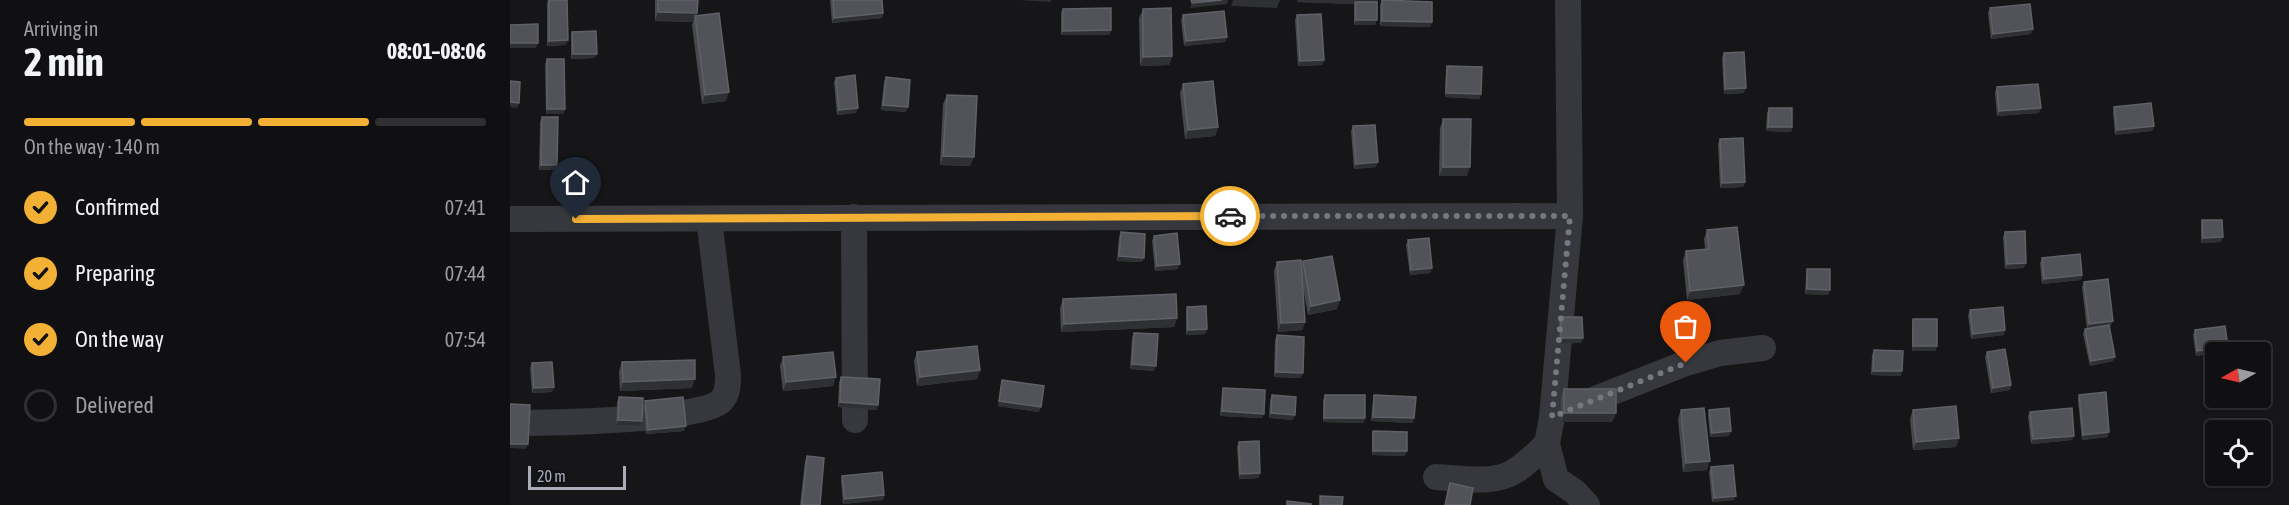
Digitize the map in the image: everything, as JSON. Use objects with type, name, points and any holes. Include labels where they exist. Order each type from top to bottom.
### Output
[{"type":"street","points":[[1568,0],[1570,216],[1552,417],[1547,444],[1556,479],[1575,492],[1587,505]]},
{"type":"street","points":[[510,219],[1570,216]]},
{"type":"street","points":[[854,217],[855,420]]},
{"type":"street","points":[[510,423],[660,417],[710,406],[721,401],[728,390],[728,375],[709,219]]},
{"type":"street","points":[[1552,417],[1686,363],[1720,353],[1762,348]]},
{"type":"street","points":[[1436,477],[1486,479],[1514,473],[1547,444]]},
{"type":"building","points":[[549,0],[567,0],[568,40],[549,41]]},
{"type":"building","points":[[658,0],[698,0],[697,13],[658,12]]},
{"type":"building","points":[[833,0],[882,0],[883,13],[834,18]]},
{"type":"building","points":[[1191,0],[1222,0],[1192,3]]},
{"type":"building","points":[[1382,0],[1432,2],[1432,22],[1382,21]]},
{"type":"building","points":[[1355,2],[1377,2],[1377,20],[1356,20]]},
{"type":"building","points":[[2030,4],[2033,29],[1993,34],[1990,8]]},
{"type":"building","points":[[1111,8],[1111,30],[1063,31],[1063,9]]},
{"type":"building","points":[[1171,8],[1172,56],[1143,57],[1143,9]]},
{"type":"building","points":[[1224,11],[1227,37],[1186,41],[1183,15]]},
{"type":"building","points":[[719,13],[729,92],[705,95],[695,16]]},
{"type":"building","points":[[1321,14],[1324,60],[1300,61],[1297,15]]},
{"type":"building","points":[[538,24],[538,43],[510,43],[510,25]]},
{"type":"building","points":[[596,31],[597,54],[573,54],[572,32]]},
{"type":"building","points":[[1744,52],[1746,88],[1725,89],[1724,53]]},
{"type":"building","points":[[547,59],[564,59],[565,109],[547,109]]},
{"type":"building","points":[[1447,66],[1482,67],[1481,94],[1446,93]]},
{"type":"building","points":[[855,75],[858,108],[839,110],[836,78]]},
{"type":"building","points":[[886,77],[910,80],[908,107],[883,105]]},
{"type":"building","points":[[510,81],[520,82],[519,103],[510,102]]},
{"type":"building","points":[[1213,81],[1218,127],[1188,130],[1183,84]]},
{"type":"building","points":[[2038,84],[2041,108],[1999,111],[1997,87]]},
{"type":"building","points":[[947,95],[977,96],[974,157],[943,156]]},
{"type":"building","points":[[2151,103],[2154,126],[2117,130],[2114,107]]},
{"type":"building","points":[[1769,108],[1792,108],[1792,127],[1768,127]]},
{"type":"building","points":[[542,117],[558,117],[557,165],[541,165]]},
{"type":"building","points":[[1443,119],[1471,119],[1470,167],[1443,167]]},
{"type":"building","points":[[1375,125],[1378,162],[1356,164],[1353,126]]},
{"type":"building","points":[[1743,138],[1745,182],[1722,183],[1720,139]]},
{"type":"building","points":[[2202,220],[2222,220],[2223,237],[2203,238]]},
{"type":"building","points":[[1737,227],[1744,285],[1690,291],[1686,251],[1709,249],[1707,230]]},
{"type":"building","points":[[2025,231],[2026,263],[2007,264],[2005,232]]},
{"type":"building","points":[[1121,232],[1145,234],[1144,258],[1119,256]]},
{"type":"building","points":[[1177,233],[1180,264],[1157,266],[1154,236]]},
{"type":"building","points":[[1429,238],[1432,268],[1411,270],[1408,240]]},
{"type":"building","points":[[2080,254],[2082,275],[2044,279],[2042,258]]},
{"type":"building","points":[[1332,256],[1340,300],[1311,306],[1303,261]]},
{"type":"building","points":[[1301,260],[1305,322],[1281,323],[1277,262]]},
{"type":"building","points":[[1807,269],[1830,269],[1830,290],[1807,289]]},
{"type":"building","points":[[2108,279],[2113,321],[2089,324],[2084,282]]},
{"type":"building","points":[[1176,294],[1177,318],[1064,324],[1063,299]]},
{"type":"building","points":[[1206,306],[1207,329],[1188,330],[1187,307]]},
{"type":"building","points":[[2003,307],[2005,330],[1973,334],[1970,310]]},
{"type":"building","points":[[1561,317],[1582,317],[1583,338],[1561,338]]},
{"type":"building","points":[[1913,319],[1937,319],[1937,346],[1913,346]]},
{"type":"building","points":[[2109,325],[2115,357],[2091,361],[2085,329]]},
{"type":"building","points":[[2225,326],[2227,342],[2205,342],[2205,350],[2197,351],[2195,330]]},
{"type":"building","points":[[1134,333],[1158,334],[1156,366],[1132,364]]},
{"type":"building","points":[[1277,335],[1304,337],[1303,373],[1276,372]]},
{"type":"building","points":[[977,346],[980,370],[920,377],[917,352]]},
{"type":"building","points":[[2005,349],[2011,385],[1993,388],[1987,352]]},
{"type":"building","points":[[1874,350],[1903,351],[1902,371],[1873,371]]},
{"type":"building","points":[[833,352],[836,377],[786,382],[783,357]]},
{"type":"building","points":[[695,360],[695,379],[623,382],[622,362]]},
{"type":"building","points":[[552,362],[554,387],[534,388],[532,363]]},
{"type":"building","points":[[841,377],[880,379],[878,405],[840,402]]},
{"type":"building","points":[[1002,380],[1044,386],[1041,407],[999,401]]},
{"type":"building","points":[[1223,388],[1265,390],[1264,414],[1222,411]]},
{"type":"building","points":[[1564,389],[1616,389],[1616,413],[1564,413]]},
{"type":"building","points":[[2106,392],[2109,432],[2083,435],[2079,395]]},
{"type":"building","points":[[1272,395],[1296,397],[1295,415],[1271,413]]},
{"type":"building","points":[[1325,395],[1365,395],[1365,418],[1324,418]]},
{"type":"building","points":[[1374,395],[1416,397],[1414,418],[1373,417]]},
{"type":"building","points":[[619,397],[643,398],[642,421],[618,420]]},
{"type":"building","points":[[683,397],[686,426],[648,430],[645,401]]},
{"type":"building","points":[[510,404],[530,405],[528,444],[510,444]]},
{"type":"building","points":[[1956,406],[1959,438],[1916,442],[1913,410]]},
{"type":"building","points":[[1704,408],[1710,461],[1686,463],[1681,410]]},
{"type":"building","points":[[1729,408],[1731,431],[1712,433],[1709,410]]},
{"type":"building","points":[[2072,408],[2074,436],[2033,439],[2030,412]]},
{"type":"building","points":[[1373,431],[1407,432],[1407,451],[1373,451]]},
{"type":"building","points":[[1259,441],[1260,473],[1240,474],[1239,442]]},
{"type":"building","points":[[807,456],[824,458],[820,505],[802,505]]},
{"type":"building","points":[[1733,465],[1736,496],[1714,498],[1711,467]]},
{"type":"building","points":[[882,472],[884,495],[845,499],[842,476]]},
{"type":"building","points":[[1450,483],[1473,488],[1470,505],[1445,505]]},
{"type":"building","points":[[1320,496],[1343,497],[1342,505],[1320,505]]},
{"type":"building","points":[[1287,501],[1311,504],[1311,505],[1287,505]]},
{"type":"way so far","points":[[1230,216],[1570,216],[1552,417],[1686,363]]},
{"type":"route","points":[[576,219],[1230,216]]}]
